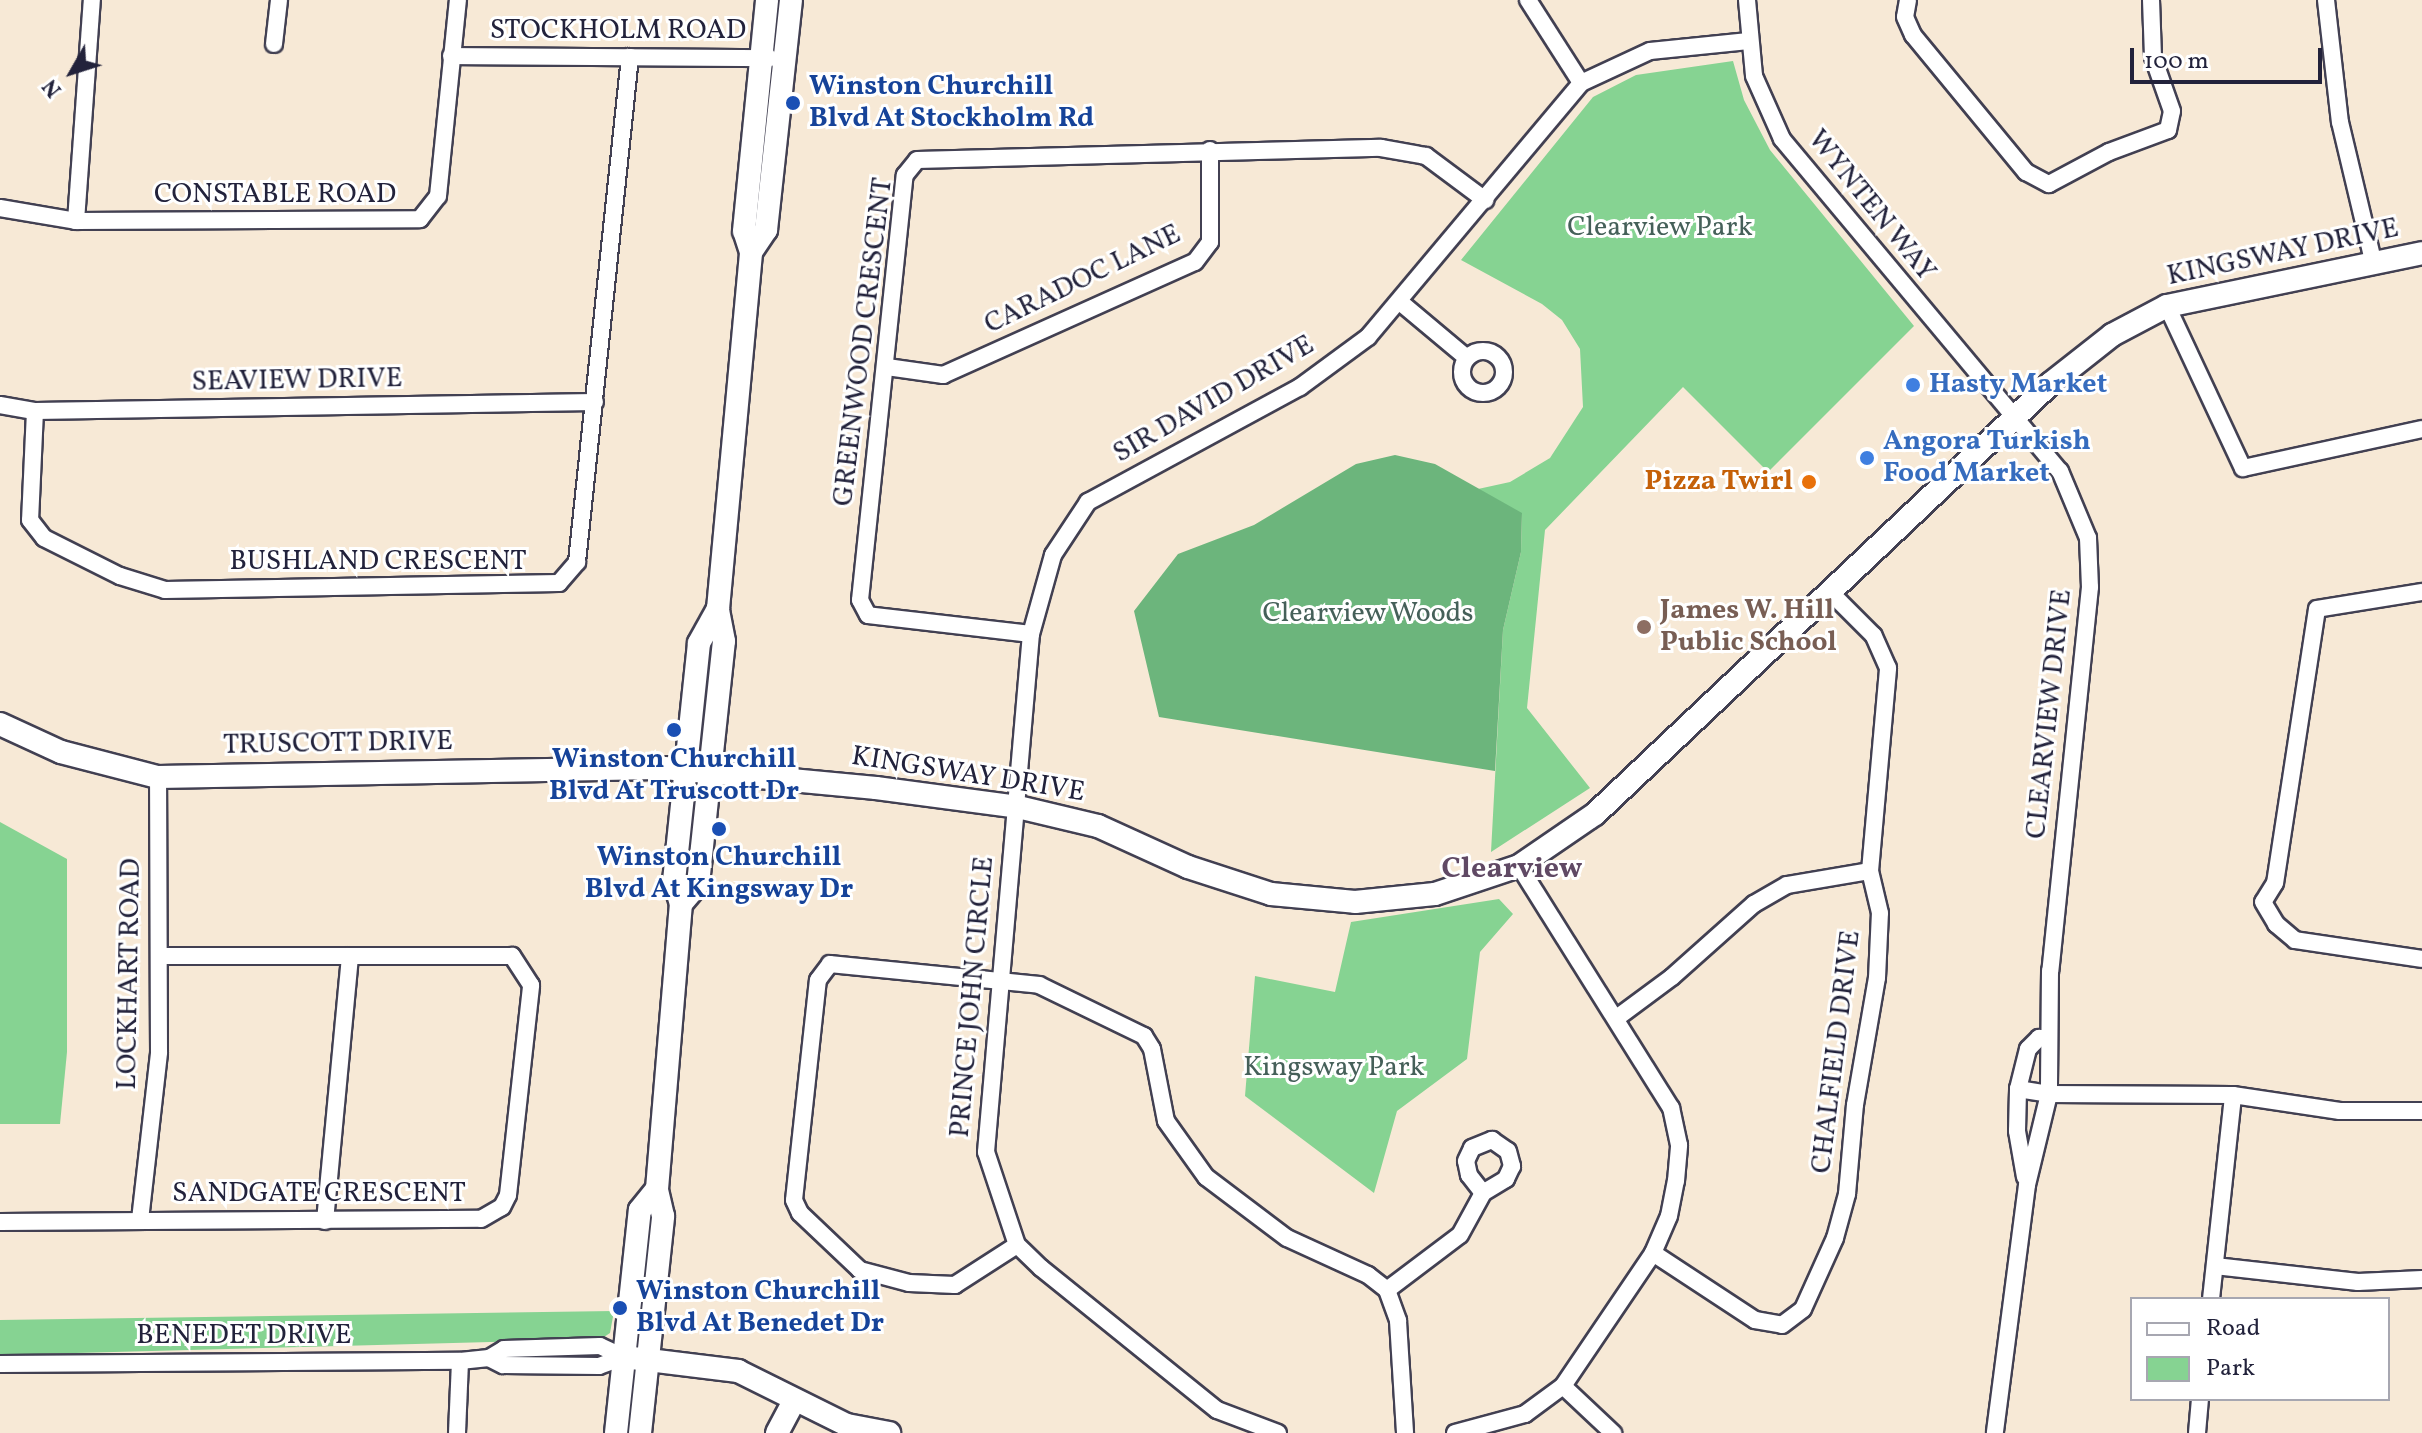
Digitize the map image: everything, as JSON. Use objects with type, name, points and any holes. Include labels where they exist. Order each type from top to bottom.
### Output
[{"type":"street","points":[[76,221],[92,0]]},
{"type":"street","points":[[274,44],[279,0]]},
{"type":"street","name":"CONSTABLE ROAD","points":[[0,208],[76,221],[420,219],[438,196],[458,0]]},
{"type":"street","points":[[681,904],[698,884],[724,641],[718,609],[751,252],[744,231],[767,0]]},
{"type":"street","points":[[751,252],[766,230],[791,0]]},
{"type":"street","points":[[1528,0],[1581,83]]},
{"type":"street","name":"WYNTEN WAY","points":[[1747,0],[1748,41],[1760,95],[1782,139],[2014,418]]},
{"type":"street","points":[[1908,0],[1905,17],[1913,35],[2026,172],[2049,184],[2109,152],[2168,130],[2172,111],[2153,57],[2151,0]]},
{"type":"street","points":[[2326,0],[2340,122],[2373,261]]},
{"type":"street","name":"SIR DAVID DRIVE","points":[[1018,807],[1031,634],[1053,555],[1088,502],[1300,387],[1368,337],[1581,83],[1650,51],[1748,41]]},
{"type":"street","name":"STOCKHOLM ROAD","points":[[451,56],[785,58]]},
{"type":"street","name":"BUSHLAND CRESCENT","points":[[35,411],[30,520],[44,538],[120,576],[165,590],[548,587],[570,575],[577,562],[630,57]]},
{"type":"street","name":"GREENWOOD CRESCENT","points":[[1031,634],[868,615],[860,600],[905,175],[917,160],[1210,150],[1381,148],[1426,156],[1485,200]]},
{"type":"street","name":"CARADOC LANE","points":[[887,367],[943,375],[1195,262],[1210,242],[1210,150]]},
{"type":"street","name":"KINGSWAY DRIVE","points":[[710,773],[1018,807],[1120,833],[1225,881],[1317,900],[1435,894],[1519,866],[1595,814],[2014,418],[2112,335],[2167,306],[2422,253]]},
{"type":"street","points":[[1400,302],[1467,358]]},
{"type":"street","points":[[2167,306],[2243,468],[2422,429]]},
{"type":"street","name":"SEAVIEW DRIVE","points":[[0,405],[35,411],[595,402]]},
{"type":"street","name":"CLEARVIEW DRIVE","points":[[1995,1433],[2027,1185],[2049,1094],[2050,971],[2090,587],[2088,538],[2060,471],[2014,418]]},
{"type":"street","name":"CHALFIELD DRIVE","points":[[1653,1253],[1755,1320],[1782,1325],[1803,1309],[1835,1238],[1847,1194],[1855,1105],[1877,978],[1880,913],[1870,871],[1888,668],[1873,635],[1830,592]]},
{"type":"street","points":[[2422,592],[2317,609],[2275,883],[2263,902],[2276,924],[2295,940],[2422,959]]},
{"type":"street","points":[[640,1433],[663,1216],[657,1189],[681,904],[674,881],[699,643],[718,609]]},
{"type":"street","name":"TRUSCOTT DRIVE","points":[[0,724],[61,752],[158,777],[710,773]]},
{"type":"street","name":"LOCKHART ROAD","points":[[140,1220],[159,1052],[158,777]]},
{"type":"street","name":"PRINCE JOHN CIRCLE","points":[[1017,1245],[986,1152],[998,978],[1018,807]]},
{"type":"street","points":[[1455,1433],[1525,1414],[1563,1386],[1653,1253],[1669,1216],[1679,1145],[1671,1108],[1618,1017],[1519,866]]},
{"type":"street","points":[[1618,1017],[1754,904],[1787,885],[1870,871]]},
{"type":"street","name":"SANDGATE CRESCENT","points":[[0,1222],[481,1219],[502,1207],[508,1195],[531,985],[512,956],[160,956]]},
{"type":"street","points":[[325,1221],[350,956]]},
{"type":"street","points":[[1278,1433],[1217,1410],[1017,1245],[955,1285],[909,1283],[860,1270],[800,1213],[794,1200],[818,980],[830,964],[998,978],[1039,985],[1144,1036],[1152,1049],[1166,1121],[1206,1177],[1287,1238],[1368,1275],[1387,1290],[1398,1321],[1405,1433]]},
{"type":"street","name":"CLEARVIEW DRIVE","points":[[2027,1185],[2017,1131],[2018,1089],[2028,1049],[2039,1038],[2049,1038]]},
{"type":"street","points":[[2018,1089],[2049,1094],[2233,1095],[2340,1111],[2422,1111]]},
{"type":"street","points":[[2211,1297],[2233,1095]]},
{"type":"street","points":[[616,1433],[640,1210],[657,1189]]},
{"type":"street","points":[[1387,1290],[1460,1235],[1483,1193]]},
{"type":"street","points":[[2215,1266],[2358,1282],[2422,1279]]},
{"type":"street","points":[[624,1357],[738,1371],[847,1425],[889,1433]]},
{"type":"street","name":"BENEDET DRIVE","points":[[0,1364],[460,1361],[489,1358],[503,1365],[599,1366],[624,1357]]},
{"type":"street","points":[[457,1433],[460,1361]]},
{"type":"street","points":[[1563,1386],[1613,1433]]},
{"type":"street","points":[[777,1433],[794,1401]]},
{"type":"street","points":[[2197,1433],[2200,1401]]},
{"type":"green space","name":"Clearview Park","points":[[1733,61],[1744,100],[1770,150],[1914,326],[1768,472],[1683,387],[1545,530],[1527,708],[1590,788],[1491,852],[1503,630],[1521,552],[1522,514],[1478,489],[1510,482],[1550,458],[1583,407],[1580,349],[1562,320],[1542,304],[1461,260],[1593,97],[1636,75]]},
{"type":"green space","name":"Clearview Woods","points":[[1395,455],[1435,464],[1522,513],[1521,552],[1503,630],[1495,771],[1159,717],[1134,611],[1178,554],[1254,525],[1356,464]]},
{"type":"green space","points":[[0,822],[67,859],[67,1052],[60,1124],[0,1124]]},
{"type":"green space","name":"Kingsway Park","points":[[1499,899],[1513,914],[1480,952],[1467,1059],[1397,1111],[1374,1193],[1245,1096],[1255,976],[1335,992],[1351,922]]},
{"type":"green space","points":[[614,1311],[610,1333],[601,1339],[0,1355],[0,1320]]},
{"type":"place","name":"Winston Churchill Blvd At Stockholm Rd","points":[[793,103]]},
{"type":"place","name":"Hasty Market","points":[[1913,385]]},
{"type":"place","name":"Angora Turkish Food Market","points":[[1867,458]]},
{"type":"place","name":"Pizza Twirl","points":[[1809,482]]},
{"type":"place","name":"James W. Hill Public School","points":[[1644,627]]},
{"type":"place","name":"Winston Churchill Blvd At Truscott Dr","points":[[674,730]]},
{"type":"place","name":"Winston Churchill Blvd At Kingsway Dr","points":[[719,829]]},
{"type":"place","name":"Winston Churchill Blvd At Benedet Dr","points":[[620,1308]]},
{"type":"district","name":"Clearview","points":[[1512,869]]}]
